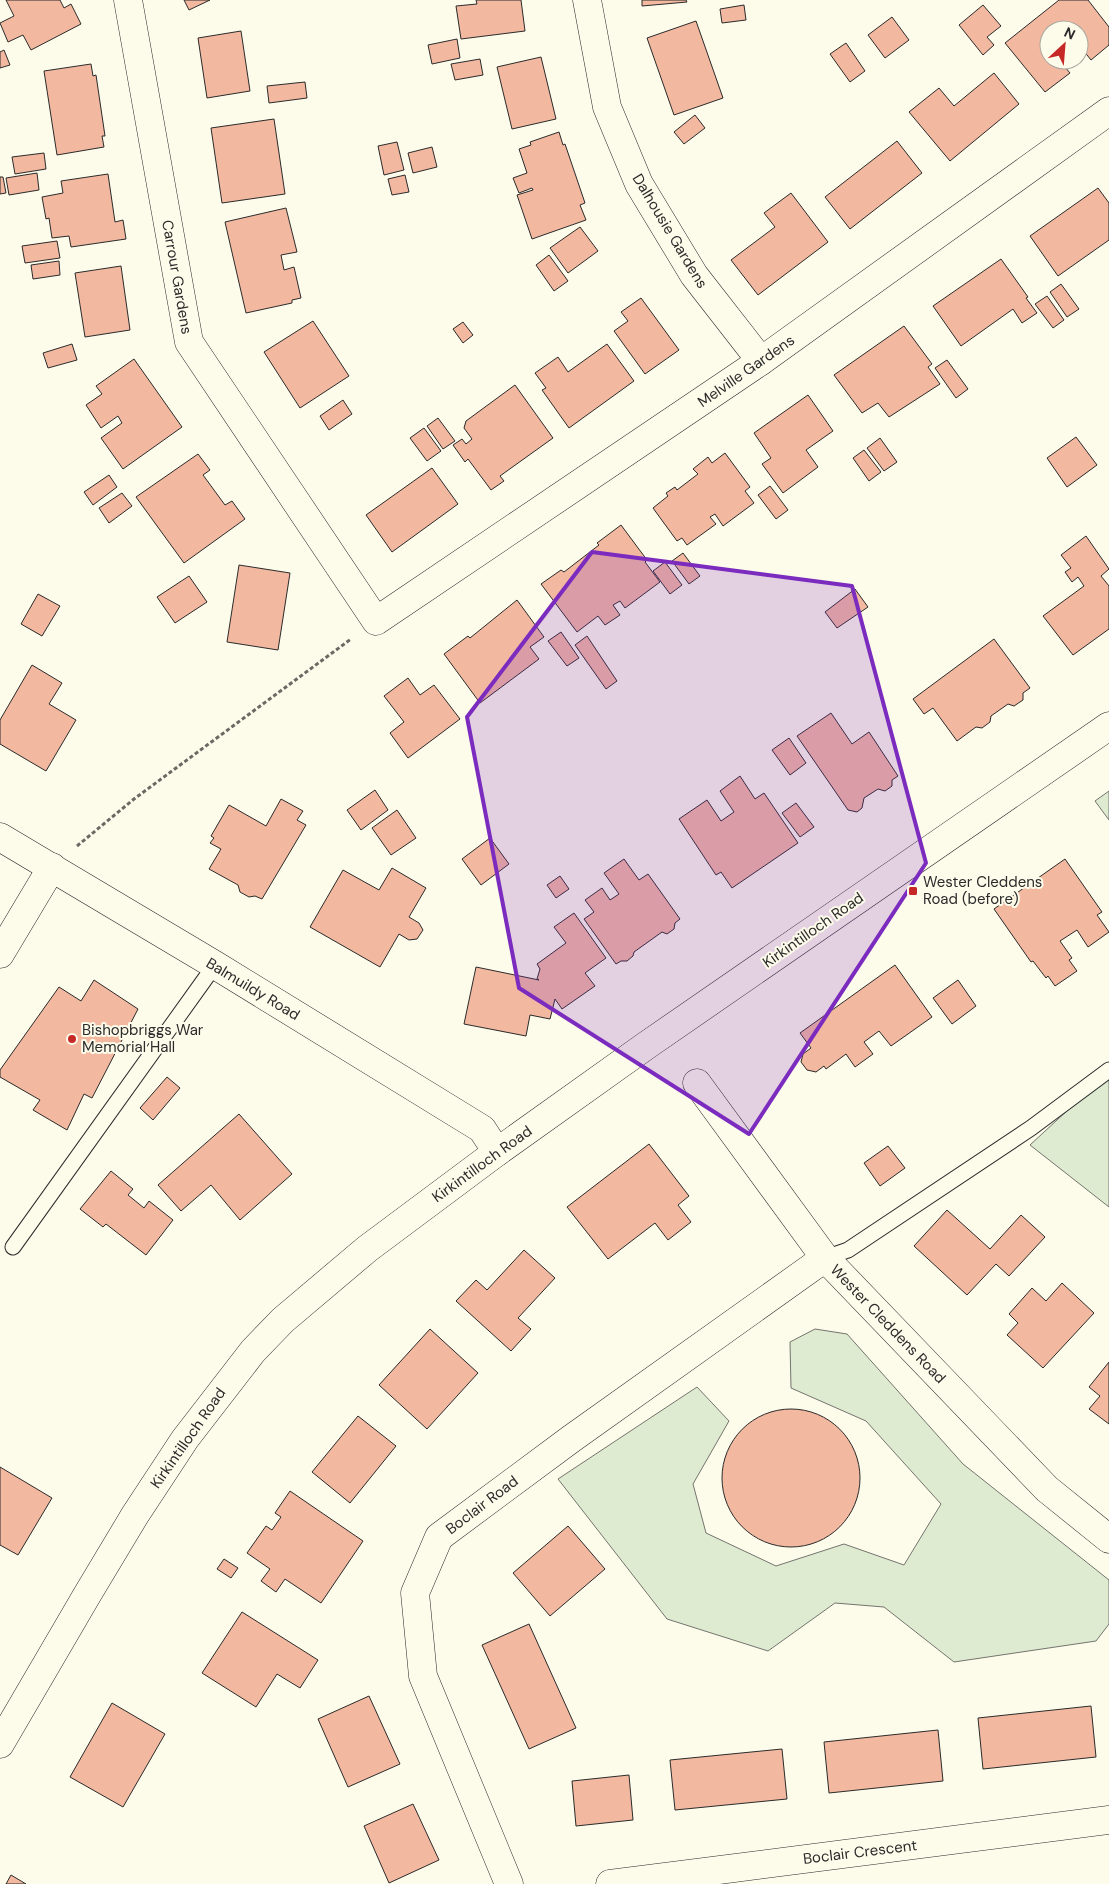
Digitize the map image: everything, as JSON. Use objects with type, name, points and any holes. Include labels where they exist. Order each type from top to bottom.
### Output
[{"type":"street","name":"Carrour Gardens","points":[[128,0],[189,342],[376,621]]},
{"type":"street","name":"Dalhousie Gardens","points":[[587,0],[607,106],[639,184],[694,275],[761,361]]},
{"type":"street","name":"Melville Gardens","points":[[376,621],[761,361],[1109,111]]},
{"type":"street","name":"Kirkintilloch Road","points":[[0,1744],[86,1595],[185,1439],[253,1351],[283,1320],[366,1249],[497,1152],[663,1034],[1109,726]]},
{"type":"street","name":"Balmuildy Road","points":[[0,837],[215,965],[482,1129],[497,1152]]},
{"type":"street","points":[[0,954],[52,867]]},
{"type":"street","name":"Wester Cleddens Road","points":[[697,1083],[825,1258],[1047,1490],[1109,1539]]},
{"type":"street","name":"Boclair Road","points":[[509,1884],[423,1676],[416,1593],[439,1537],[571,1438],[825,1258]]},
{"type":"street","name":"Boclair Crescent","points":[[610,1884],[1109,1820]]},
{"type":"lane","points":[[13,1247],[215,965]]},
{"type":"lane","points":[[825,1258],[848,1250],[1031,1128],[1109,1070]]},
{"type":"path","points":[[52,867],[134,799],[376,621]]},
{"type":"highlighted area","points":[[592,552],[852,586],[926,863],[749,1134],[519,988],[467,717]]},
{"type":"green space","points":[[1109,791],[1109,820],[1095,801]]},
{"type":"green space","points":[[1109,1072],[1109,1207],[1030,1145]]},
{"type":"green space","points":[[815,1329],[847,1334],[963,1464],[1109,1580],[1109,1624],[1096,1641],[954,1662],[884,1607],[835,1603],[768,1651],[667,1619],[558,1479],[697,1387],[729,1421],[693,1484],[706,1533],[776,1566],[844,1544],[904,1565],[941,1504],[866,1421],[791,1388],[790,1342]]},
{"type":"building","points":[[6,0],[60,0],[64,8],[71,4],[81,24],[31,50],[23,35],[8,42],[0,23],[14,16]]},
{"type":"building","points":[[184,0],[210,0],[189,10]]},
{"type":"building","points":[[476,0],[521,0],[525,31],[461,39],[456,6],[477,4]]},
{"type":"building","points":[[642,0],[686,0],[687,2],[642,6]]},
{"type":"building","points":[[1059,0],[1088,0],[1109,27],[1109,45],[1091,60],[1089,58],[1089,20],[1039,20],[1039,70],[1067,70],[1070,73],[1045,92],[1005,43]]},
{"type":"building","points":[[744,5],[746,20],[722,23],[720,9]]},
{"type":"building","points":[[983,5],[1001,26],[987,37],[994,45],[983,55],[959,25]]},
{"type":"building","points":[[892,17],[909,40],[885,58],[868,35]]},
{"type":"building","points":[[696,21],[723,98],[674,115],[647,38]]},
{"type":"building","points":[[241,31],[250,91],[207,98],[198,38]]},
{"type":"building","points":[[457,39],[460,58],[432,64],[428,45]]},
{"type":"building","points":[[846,43],[865,71],[850,82],[830,54]]},
{"type":"building","points":[[4,50],[10,65],[0,68],[0,52]]},
{"type":"building","points":[[541,57],[556,119],[512,129],[497,67]]},
{"type":"building","points":[[480,59],[483,75],[455,80],[451,64]]},
{"type":"building","points":[[91,64],[93,76],[96,75],[105,136],[102,136],[104,147],[57,155],[44,71]]},
{"type":"building","points":[[994,73],[1019,104],[950,161],[909,112],[939,88],[954,106]]},
{"type":"building","points":[[305,82],[307,98],[269,103],[267,86]]},
{"type":"building","points":[[695,115],[705,128],[684,144],[674,132]]},
{"type":"building","points":[[274,119],[285,194],[222,203],[211,128]]},
{"type":"building","points":[[559,132],[563,145],[565,144],[585,203],[580,205],[586,220],[532,239],[517,195],[533,190],[532,188],[519,193],[513,178],[527,173],[519,149],[531,145],[530,142]]},
{"type":"building","points":[[897,141],[922,173],[850,229],[825,197]]},
{"type":"building","points":[[397,142],[404,170],[384,175],[378,146]]},
{"type":"building","points":[[432,147],[437,167],[413,173],[408,153]]},
{"type":"building","points":[[44,153],[46,169],[15,174],[12,157]]},
{"type":"building","points":[[37,173],[39,190],[9,195],[6,178]]},
{"type":"building","points":[[108,174],[115,222],[123,220],[126,239],[71,247],[69,236],[52,238],[49,218],[46,219],[42,197],[63,193],[61,181]]},
{"type":"building","points":[[405,175],[409,192],[392,195],[388,179]]},
{"type":"building","points":[[0,177],[3,177],[6,193],[0,194]]},
{"type":"building","points":[[1098,188],[1109,203],[1109,240],[1058,276],[1030,236]]},
{"type":"building","points":[[791,193],[828,242],[758,295],[731,260],[775,227],[764,213]]},
{"type":"building","points":[[286,208],[297,252],[281,255],[284,270],[294,267],[301,298],[292,300],[292,303],[246,313],[225,222]]},
{"type":"building","points":[[580,227],[598,251],[568,273],[550,248]]},
{"type":"building","points":[[57,241],[60,258],[25,263],[22,246]]},
{"type":"building","points":[[549,255],[568,281],[554,291],[536,265]]},
{"type":"building","points":[[1001,259],[1037,313],[1022,323],[1013,309],[961,346],[933,306]]},
{"type":"building","points":[[59,261],[60,275],[33,279],[31,265]]},
{"type":"building","points":[[121,266],[130,330],[85,337],[75,273]]},
{"type":"building","points":[[1061,284],[1079,309],[1067,317],[1050,292]]},
{"type":"building","points":[[1047,296],[1064,320],[1053,328],[1035,304]]},
{"type":"building","points":[[641,298],[679,350],[645,374],[614,331],[628,321],[621,312]]},
{"type":"building","points":[[313,321],[349,376],[300,408],[264,352]]},
{"type":"building","points":[[463,322],[473,335],[463,343],[453,329]]},
{"type":"building","points":[[904,326],[932,364],[928,367],[940,384],[889,417],[878,403],[862,413],[834,375]]},
{"type":"building","points":[[72,344],[77,360],[48,368],[43,353]]},
{"type":"building","points":[[607,344],[634,381],[569,428],[542,390],[546,388],[535,373],[558,357],[568,372]]},
{"type":"building","points":[[134,359],[182,427],[123,469],[101,438],[122,423],[118,416],[101,428],[86,405],[102,394],[96,386]]},
{"type":"building","points":[[947,360],[968,389],[956,398],[935,368]]},
{"type":"building","points":[[515,385],[553,438],[500,476],[504,481],[491,490],[468,459],[465,462],[453,445],[462,439],[466,444],[472,439],[464,428],[466,421]]},
{"type":"building","points":[[808,395],[833,431],[806,450],[818,467],[783,493],[762,464],[771,458],[754,433]]},
{"type":"building","points":[[343,400],[352,414],[329,430],[320,416]]},
{"type":"building","points":[[438,418],[455,441],[443,449],[427,426]]},
{"type":"building","points":[[424,428],[441,451],[427,461],[410,438]]},
{"type":"building","points":[[1076,437],[1097,465],[1067,487],[1047,458]]},
{"type":"building","points":[[880,438],[897,462],[884,471],[867,448]]},
{"type":"building","points":[[864,450],[881,472],[869,481],[853,458]]},
{"type":"building","points":[[725,453],[750,487],[745,491],[754,503],[723,526],[715,514],[710,517],[716,524],[687,545],[682,538],[677,541],[653,508],[668,496],[666,493],[675,487],[677,490],[698,474],[693,469],[708,457],[712,463]]},
{"type":"building","points":[[198,454],[210,470],[203,475],[225,505],[232,501],[245,519],[184,563],[136,497]]},
{"type":"building","points":[[432,468],[458,504],[392,552],[366,515]]},
{"type":"building","points":[[109,475],[117,487],[93,505],[84,492]]},
{"type":"building","points":[[770,486],[788,510],[776,519],[758,495]]},
{"type":"building","points":[[122,493],[132,506],[109,523],[99,508]]},
{"type":"building","points":[[621,525],[647,560],[645,562],[660,582],[625,608],[620,601],[613,605],[620,615],[605,625],[598,616],[577,632],[541,584],[561,570],[564,572]]},
{"type":"building","points":[[1086,536],[1109,569],[1101,576],[1109,586],[1109,629],[1073,655],[1043,616],[1084,586],[1078,577],[1072,582],[1065,572],[1071,568],[1061,555]]},
{"type":"building","points":[[683,553],[700,576],[689,584],[672,561]]},
{"type":"building","points":[[665,562],[682,585],[670,594],[653,571]]},
{"type":"building","points":[[239,565],[290,573],[278,650],[227,642]]},
{"type":"building","points":[[189,576],[207,602],[175,623],[157,597]]},
{"type":"building","points":[[855,589],[868,607],[837,628],[825,612]]},
{"type":"building","points":[[38,594],[60,606],[42,636],[21,624]]},
{"type":"building","points":[[517,600],[544,637],[530,647],[539,659],[480,703],[444,654],[468,636],[470,638]]},
{"type":"building","points":[[561,632],[579,658],[567,666],[548,641]]},
{"type":"building","points":[[587,636],[617,681],[606,689],[575,645]]},
{"type":"building","points":[[994,639],[1030,688],[1023,693],[1023,700],[1014,706],[1008,704],[991,716],[990,722],[982,728],[976,727],[957,741],[933,708],[924,714],[913,699]]},
{"type":"building","points":[[32,665],[62,683],[49,704],[76,720],[46,771],[0,744],[0,720]]},
{"type":"building","points":[[408,678],[420,695],[434,685],[460,719],[408,758],[390,733],[404,722],[384,696]]},
{"type":"building","points":[[831,713],[852,744],[869,732],[898,776],[892,780],[892,786],[885,791],[878,789],[864,798],[862,808],[857,812],[848,810],[797,736]]},
{"type":"building","points":[[789,738],[806,763],[790,775],[772,750]]},
{"type":"building","points":[[740,776],[755,799],[764,793],[798,843],[732,888],[721,872],[716,875],[679,819],[707,800],[721,821],[734,812],[720,791]]},
{"type":"building","points":[[375,790],[388,810],[361,830],[347,810]]},
{"type":"building","points":[[281,799],[303,811],[297,820],[306,825],[262,899],[255,896],[249,897],[240,892],[238,885],[209,869],[221,849],[210,843],[214,838],[211,836],[229,805],[266,826]]},
{"type":"building","points":[[796,803],[814,827],[800,837],[782,813]]},
{"type":"building","points":[[397,810],[416,838],[391,855],[372,828]]},
{"type":"building","points":[[490,838],[509,864],[481,885],[462,859]]},
{"type":"building","points":[[624,859],[639,880],[648,874],[680,919],[675,923],[674,929],[667,934],[662,932],[634,952],[633,956],[627,961],[621,961],[616,964],[584,919],[594,912],[585,900],[602,888],[610,900],[619,894],[604,873]]},
{"type":"building","points":[[1065,859],[1102,912],[1097,915],[1109,932],[1088,947],[1077,930],[1060,941],[1072,958],[1069,960],[1077,971],[1055,986],[1033,961],[1031,962],[994,909]]},
{"type":"building","points":[[392,868],[426,888],[409,917],[419,923],[423,930],[417,939],[409,940],[399,934],[380,967],[310,927],[343,870],[379,890]]},
{"type":"building","points":[[560,876],[569,889],[556,898],[547,885]]},
{"type":"building","points":[[574,913],[606,958],[585,973],[595,986],[562,1009],[555,999],[550,1019],[530,1015],[526,1036],[464,1024],[476,967],[539,980],[537,979],[540,969],[537,964],[566,943],[554,927]]},
{"type":"building","points":[[895,965],[932,1017],[891,1046],[879,1031],[864,1042],[873,1054],[855,1067],[846,1054],[826,1069],[824,1066],[816,1072],[807,1070],[801,1062],[803,1054],[811,1048],[800,1033]]},
{"type":"building","name":"Bishopbriggs War Memorial Hall","points":[[94,980],[138,1009],[92,1098],[84,1094],[67,1130],[33,1110],[40,1100],[0,1077],[0,1070],[59,987],[81,1001]]},
{"type":"building","points":[[958,980],[976,1006],[952,1024],[933,998]]},
{"type":"building","points":[[167,1077],[180,1088],[153,1120],[140,1108]]},
{"type":"building","points":[[239,1114],[292,1174],[240,1220],[211,1185],[181,1211],[158,1185]]},
{"type":"building","points":[[649,1144],[689,1196],[678,1205],[691,1222],[668,1240],[655,1223],[608,1259],[567,1207]]},
{"type":"building","points":[[888,1146],[905,1168],[880,1186],[864,1163]]},
{"type":"building","points":[[111,1171],[133,1189],[128,1195],[144,1208],[149,1201],[173,1220],[146,1255],[106,1224],[103,1227],[80,1209]]},
{"type":"building","points":[[947,1210],[990,1249],[1021,1215],[1045,1237],[1009,1276],[996,1264],[967,1295],[914,1246]]},
{"type":"building","points":[[524,1250],[555,1278],[518,1318],[531,1329],[511,1351],[456,1301],[476,1280],[487,1290]]},
{"type":"building","points":[[1062,1283],[1094,1313],[1043,1368],[1007,1335],[1018,1323],[1009,1314],[1032,1288],[1046,1301]]},
{"type":"building","points":[[430,1329],[478,1373],[427,1429],[379,1385]]},
{"type":"building","points":[[1109,1362],[1109,1424],[1089,1409],[1100,1396],[1089,1387]]},
{"type":"building","points":[[791,1409],[817,1414],[840,1429],[855,1452],[860,1478],[855,1504],[840,1527],[817,1542],[791,1547],[765,1542],[742,1527],[727,1504],[722,1478],[727,1452],[742,1429],[765,1414]]},
{"type":"building","points":[[358,1416],[396,1446],[350,1503],[312,1472]]},
{"type":"building","points":[[0,1467],[52,1498],[18,1555],[0,1545]]},
{"type":"building","points":[[290,1491],[363,1541],[321,1603],[285,1579],[276,1592],[261,1581],[270,1569],[247,1553],[266,1526],[272,1530],[281,1517],[275,1513]]},
{"type":"building","points":[[568,1526],[605,1569],[550,1616],[513,1573]]},
{"type":"building","points":[[224,1559],[238,1568],[231,1578],[217,1569]]},
{"type":"building","points":[[242,1612],[318,1660],[300,1688],[277,1674],[256,1707],[202,1673]]},
{"type":"building","points":[[529,1624],[576,1728],[529,1749],[482,1645]]},
{"type":"building","points":[[369,1696],[400,1764],[348,1787],[318,1719]]},
{"type":"building","points":[[112,1703],[165,1734],[123,1807],[70,1777]]},
{"type":"building","points":[[1091,1706],[1096,1757],[983,1769],[978,1718]]},
{"type":"building","points":[[938,1730],[943,1781],[829,1793],[824,1742]]},
{"type":"building","points":[[782,1749],[787,1799],[675,1810],[670,1760]]},
{"type":"building","points":[[629,1775],[633,1820],[576,1826],[572,1781]]},
{"type":"building","points":[[413,1804],[439,1860],[389,1883],[364,1826]]},
{"type":"building","points":[[11,1875],[26,1884],[6,1884]]},
{"type":"place","name":"Wester Cleddens Road (before)","points":[[913,891]]},
{"type":"place","name":"Bishopbriggs War Memorial Hall","points":[[72,1039]]}]
